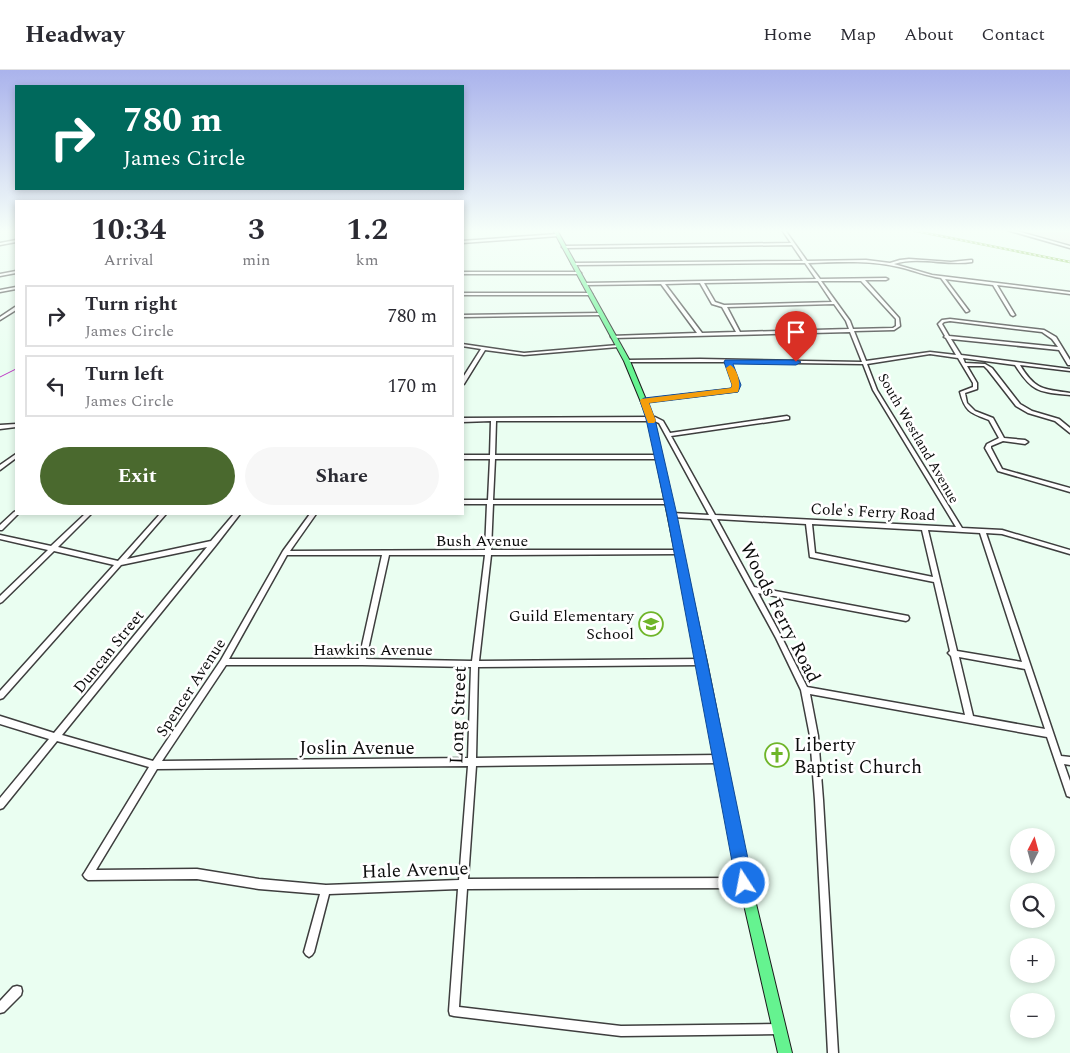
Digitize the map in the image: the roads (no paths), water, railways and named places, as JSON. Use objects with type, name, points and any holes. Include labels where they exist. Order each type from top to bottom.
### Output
[{"type":"main road","points":[[580,276],[627,361],[651,419],[702,662],[744,883],[785,1053]]},
{"type":"street","name":"South Westland Avenue","points":[[815,276],[836,303],[852,330],[880,398],[960,529]]},
{"type":"street","points":[[934,276],[1070,293]]},
{"type":"street","points":[[942,277],[966,311]]},
{"type":"street","points":[[585,284],[886,279]]},
{"type":"street","points":[[464,345],[524,354],[616,341],[700,334],[894,329],[898,326],[898,319],[862,280]]},
{"type":"street","points":[[662,282],[700,334]]},
{"type":"street","points":[[701,282],[712,303],[724,306],[836,303]]},
{"type":"street","points":[[994,283],[1013,314]]},
{"type":"street","points":[[0,291],[15,288]]},
{"type":"street","points":[[464,294],[590,294]]},
{"type":"street","points":[[724,306],[738,333]]},
{"type":"street","points":[[0,318],[15,309]]},
{"type":"street","points":[[464,316],[601,314]]},
{"type":"street","points":[[1002,439],[991,419],[973,412],[966,403],[962,392],[975,388],[975,383],[940,324],[943,321],[950,320],[1034,329],[1050,334],[1070,364]]},
{"type":"street","points":[[946,337],[1061,350]]},
{"type":"street","points":[[464,381],[483,348]]},
{"type":"street","points":[[627,361],[700,360],[864,363],[924,354],[1070,370]]},
{"type":"street","points":[[644,401],[735,390],[736,385],[728,362]]},
{"type":"street","points":[[963,364],[985,365],[1018,405],[1030,412],[1057,420],[1070,431]]},
{"type":"street","points":[[1017,364],[1032,386],[1040,390],[1070,394]]},
{"type":"street","points":[[668,435],[788,418]]},
{"type":"street","points":[[464,420],[651,419]]},
{"type":"street","name":"Woods Ferry Road","points":[[651,419],[661,422],[714,517],[805,690],[814,736],[819,800],[833,1053]]},
{"type":"street","name":"Long Street","points":[[494,420],[488,554],[475,664],[472,762],[454,1011],[621,1031],[780,1029]]},
{"type":"street","points":[[0,427],[15,426]]},
{"type":"street","points":[[1025,442],[1002,439],[988,448],[1000,470],[1070,490]]},
{"type":"street","points":[[0,468],[15,457]]},
{"type":"street","points":[[464,457],[659,457]]},
{"type":"street","points":[[464,502],[669,502]]},
{"type":"street","points":[[0,528],[15,514]]},
{"type":"street","points":[[0,600],[87,515]]},
{"type":"street","points":[[0,696],[162,515]]},
{"type":"street","name":"Duncan Street","points":[[0,805],[236,515]]},
{"type":"street","name":"Spencer Avenue","points":[[88,874],[155,765],[224,662],[285,553],[312,515]]},
{"type":"street","name":"Cole's Ferry Road","points":[[672,515],[982,531],[1016,535],[1070,552]]},
{"type":"street","points":[[809,522],[812,555],[937,580]]},
{"type":"street","points":[[924,528],[952,653],[970,719]]},
{"type":"street","points":[[982,531],[1070,793]]},
{"type":"street","points":[[0,536],[118,563],[214,543]]},
{"type":"street","name":"Bush Avenue","points":[[285,553],[488,554],[679,552]]},
{"type":"street","points":[[362,662],[386,553]]},
{"type":"street","points":[[752,589],[906,618]]},
{"type":"street","points":[[952,653],[1027,666]]},
{"type":"street","name":"Hawkins Avenue","points":[[224,662],[475,664],[702,662]]},
{"type":"street","points":[[805,690],[1051,734]]},
{"type":"street","name":"Joslin Avenue","points":[[0,720],[155,765],[720,759]]},
{"type":"street","points":[[1058,759],[1070,761]]},
{"type":"street","name":"Hale Avenue","points":[[88,874],[197,874],[259,884],[326,890],[462,884],[744,883]]},
{"type":"street","points":[[309,952],[326,890]]},
{"type":"street","points":[[0,1008],[17,991]]},
{"type":"waterway","points":[[0,377],[15,370]]},
{"type":"place","name":"Guild Elementary School","points":[[651,624]]},
{"type":"place","name":"Liberty Baptist Church","points":[[777,755]]}]
